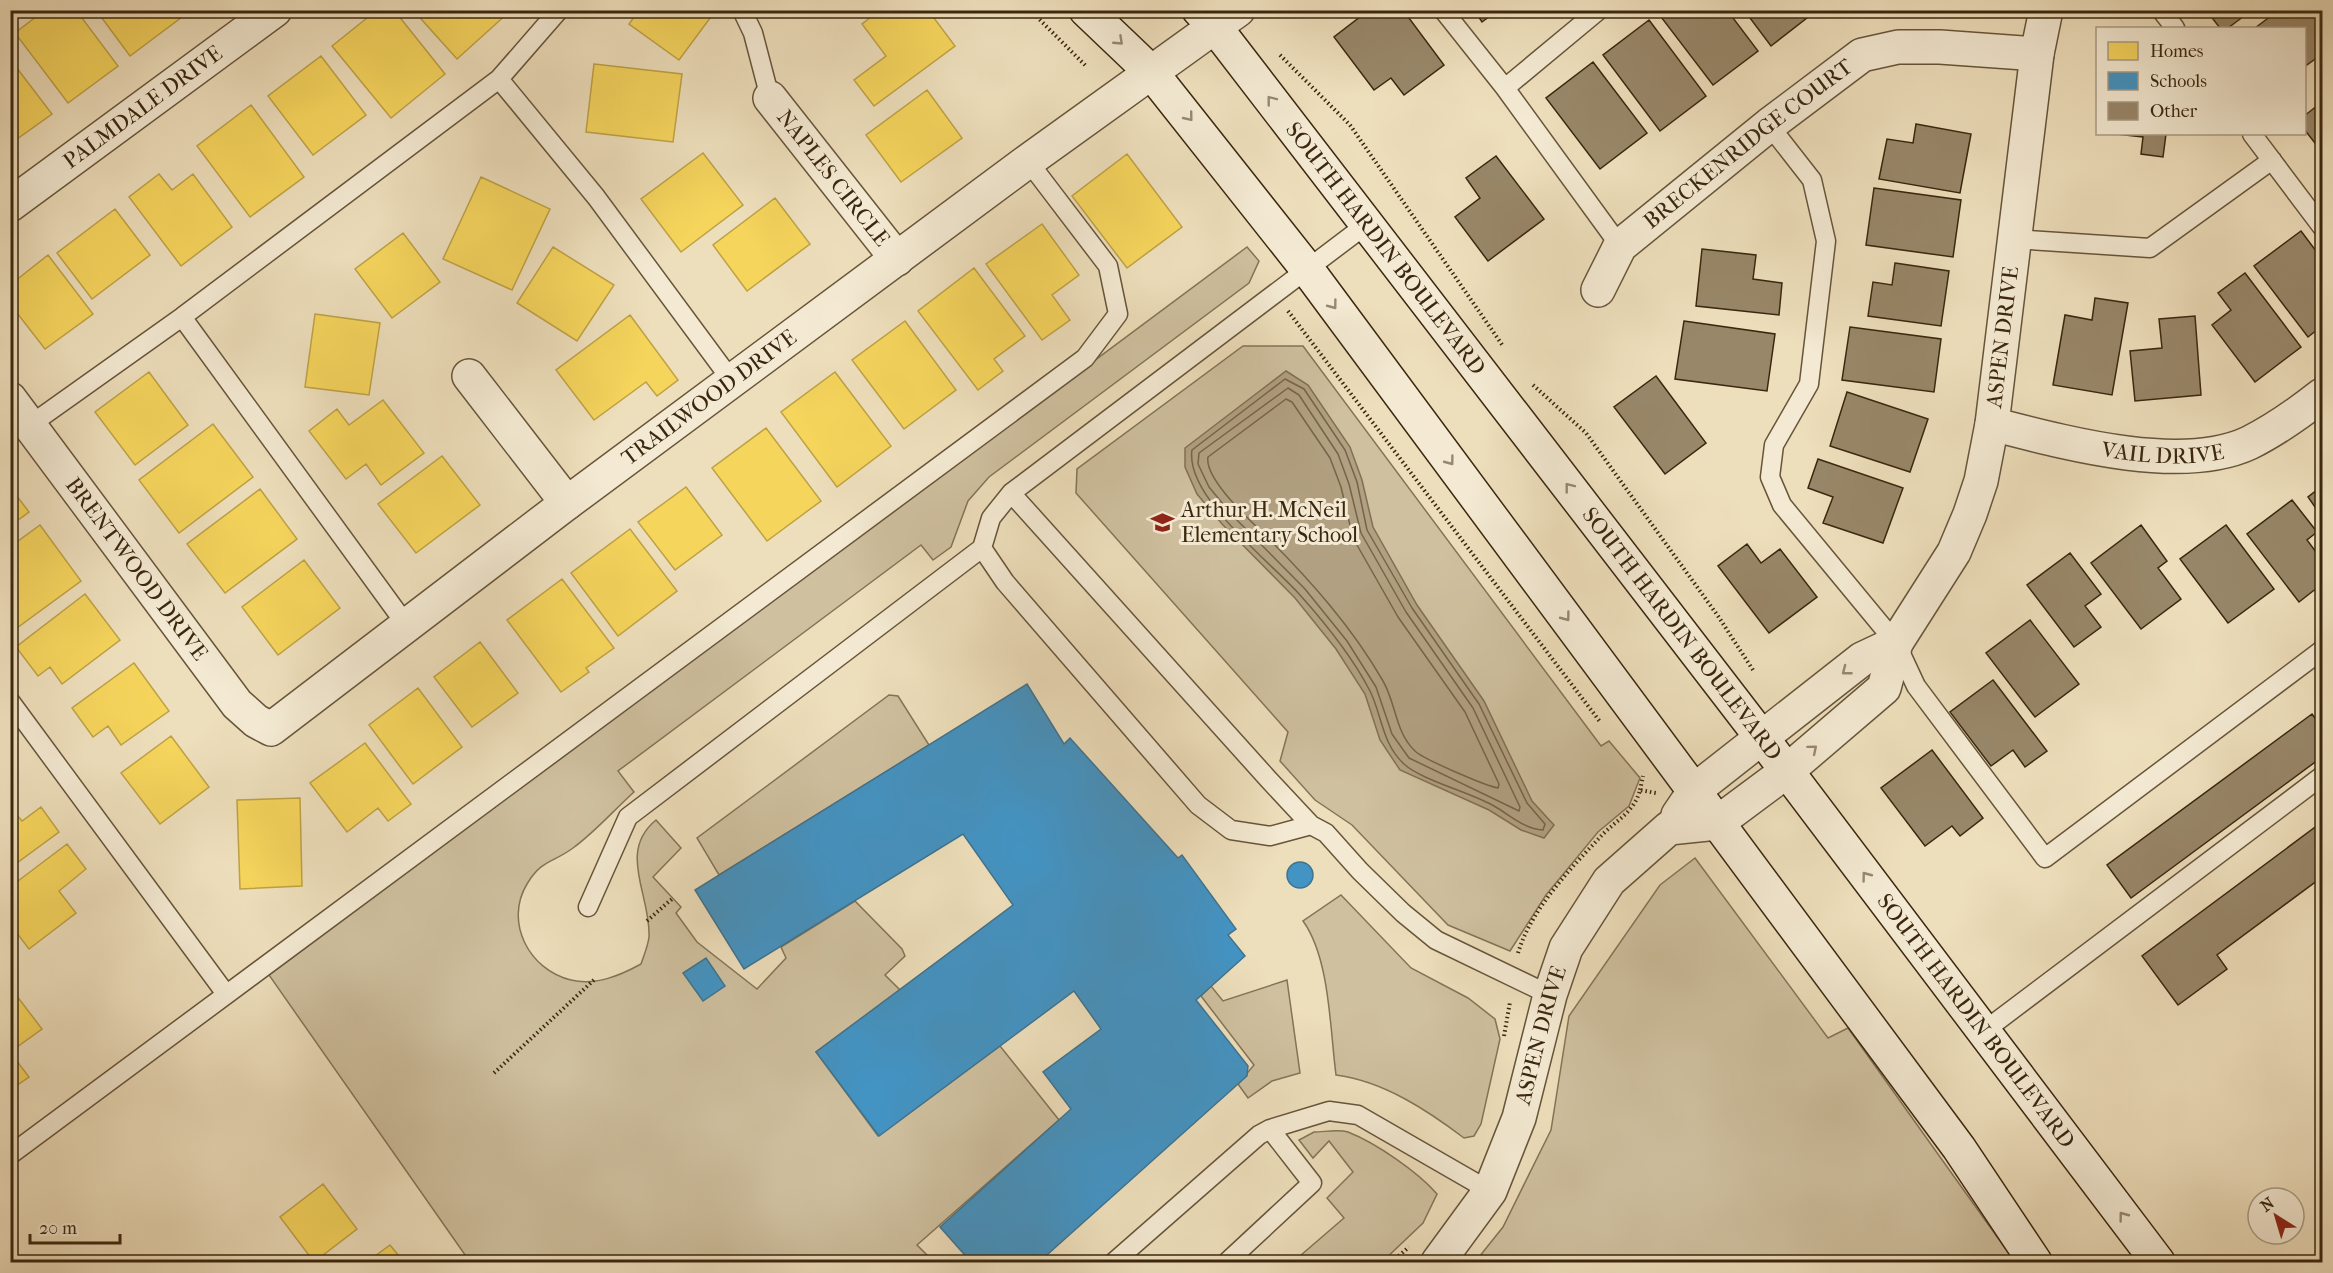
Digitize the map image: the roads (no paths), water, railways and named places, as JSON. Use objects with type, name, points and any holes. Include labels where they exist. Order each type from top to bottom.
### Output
[{"type":"street","name":"PALMDALE DRIVE","points":[[10,205],[275,10]]},
{"type":"street","points":[[1086,10],[1152,72],[1307,270],[1954,1140],[2035,1263]]},
{"type":"street","name":"ASPEN DRIVE","points":[[1717,823],[1787,771],[1884,688],[1896,643],[1954,552],[1981,481],[1992,424],[2037,54],[2046,10]]},
{"type":"street","name":"TRAILWOOD DRIVE","points":[[271,729],[567,503],[1028,161],[1152,72],[1217,16]]},
{"type":"street","name":"SOUTH HARDIN BOULEVARD","points":[[1217,16],[1367,224],[1762,738],[2158,1263]]},
{"type":"street","name":"BRECKENRIDGE COURT","points":[[1598,290],[1620,246],[1769,125],[1862,55],[1908,47],[2037,54]]},
{"type":"street","name":"NAPLES CIRCLE","points":[[770,98],[897,260]]},
{"type":"street","points":[[469,376],[567,503]]},
{"type":"street","name":"VAIL DRIVE","points":[[1992,424],[2086,448],[2147,454],[2210,454],[2248,443],[2296,415],[2322,395]]},
{"type":"street","name":"BRENTWOOD DRIVE","points":[[10,399],[237,704],[256,721],[271,729]]},
{"type":"street","name":"ASPEN DRIVE","points":[[1437,1263],[1490,1191],[1519,1118],[1550,995],[1566,948],[1609,881],[1669,828],[1695,790],[1862,659],[1896,643]]},
{"type":"street","points":[[1669,828],[1717,823]]},
{"type":"lane","points":[[30,425],[182,317],[499,79],[559,10]]},
{"type":"lane","points":[[742,10],[753,33],[770,98]]},
{"type":"lane","points":[[1443,10],[1505,88],[1620,246]]},
{"type":"lane","points":[[1505,88],[1599,10]]},
{"type":"lane","points":[[2161,10],[2174,27]]},
{"type":"lane","points":[[499,79],[596,197],[732,381]]},
{"type":"lane","points":[[1769,125],[1812,180],[1826,240],[1809,384],[1774,445],[1770,477],[1782,505],[1896,643],[1916,686],[2044,858],[2322,650]]},
{"type":"lane","points":[[2253,135],[2322,227]]},
{"type":"lane","points":[[2014,239],[2150,248],[2272,160]]},
{"type":"lane","points":[[10,1155],[1085,358],[1118,314],[1108,266],[1028,161]]},
{"type":"lane","points":[[588,908],[628,817],[982,548],[991,518],[1011,493],[1367,224]]},
{"type":"lane","points":[[182,317],[407,626]]},
{"type":"lane","points":[[1011,493],[1311,825],[1326,833],[1374,885],[1437,940],[1550,995]]},
{"type":"lane","points":[[982,548],[1005,582],[1198,805],[1231,830],[1270,836],[1311,825]]},
{"type":"lane","points":[[10,701],[226,994]]},
{"type":"lane","points":[[1984,1031],[2322,776]]},
{"type":"lane","points":[[1114,1263],[1259,1136],[1270,1129],[1329,1111],[1358,1115],[1490,1191]]},
{"type":"lane","points":[[1227,1263],[1312,1183],[1270,1129]]},
{"type":"water","points":[[1286,371],[1308,385],[1350,447],[1362,480],[1373,527],[1417,605],[1484,701],[1532,801],[1554,825],[1544,838],[1521,830],[1489,810],[1400,770],[1380,740],[1365,694],[1336,649],[1295,598],[1222,524],[1197,494],[1185,467],[1185,448]]},
{"type":"place","name":"Arthur H. McNeil Elementary School","points":[[1163,523]]}]
